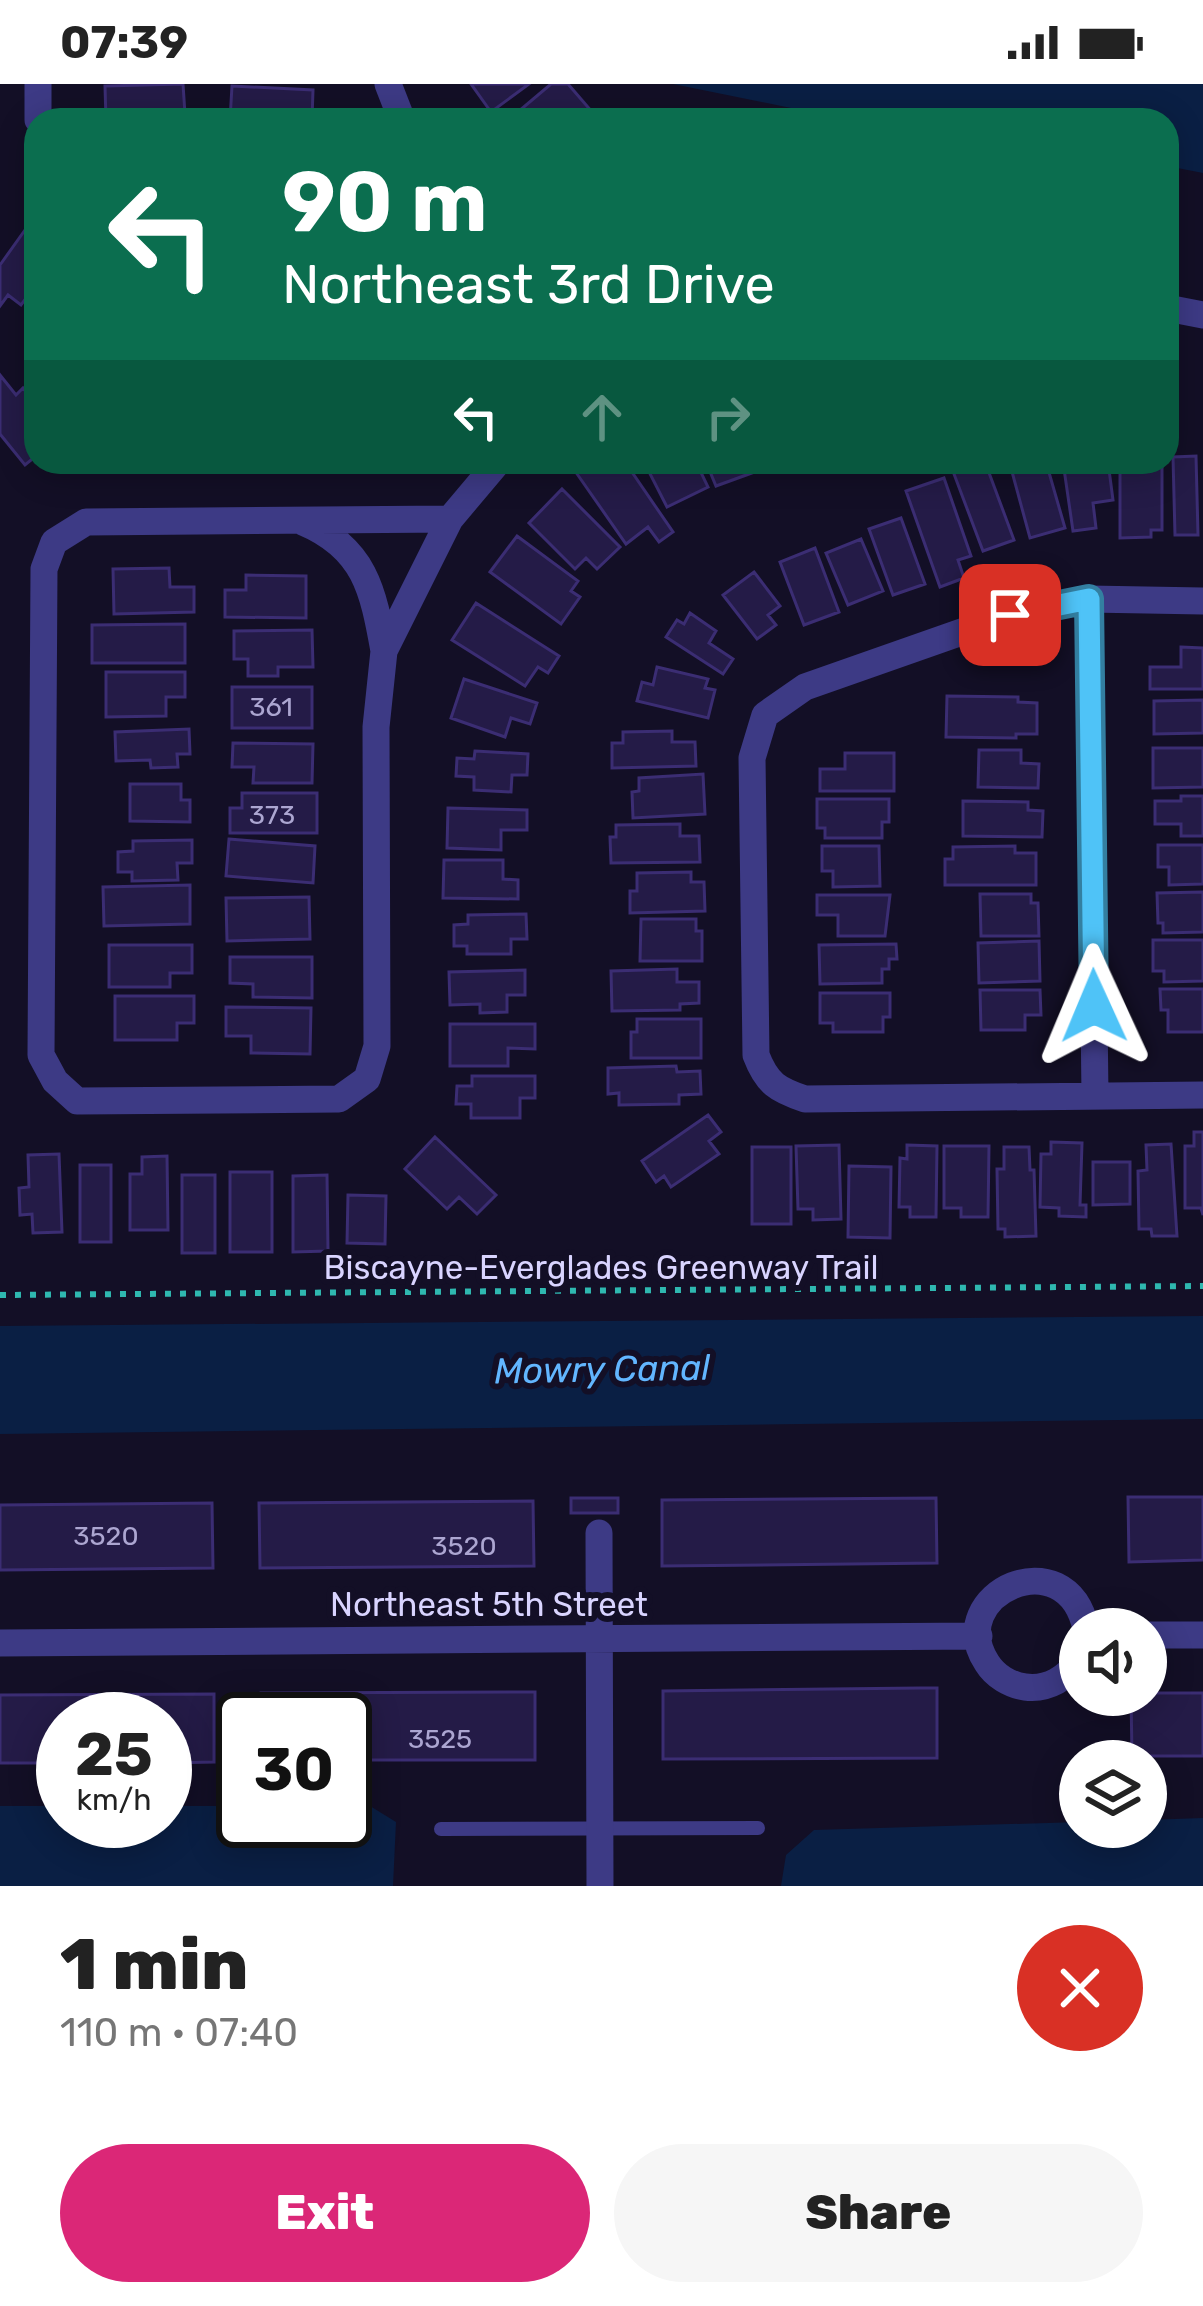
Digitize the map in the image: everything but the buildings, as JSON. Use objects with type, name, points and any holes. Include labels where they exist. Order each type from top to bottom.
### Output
[{"type":"street","points":[[384,651],[450,519],[488,474]]},
{"type":"street","points":[[299,520],[326,531],[356,558],[378,616],[384,651],[376,727],[377,1046],[367,1079],[338,1099],[77,1101],[55,1081],[41,1055],[44,568],[54,542],[86,522],[299,520],[450,519]]},
{"type":"street","points":[[1203,601],[1089,599],[1010,615],[805,687],[765,715],[752,758],[757,1055],[764,1076],[775,1089],[806,1099],[1203,1095]]},
{"type":"street","points":[[1089,599],[1095,1096]]},
{"type":"street","points":[[599,1533],[599,1886]]},
{"type":"street","points":[[1059,1680],[1050,1685],[1015,1685],[988,1665],[979,1636],[981,1616],[989,1601],[1017,1582],[1034,1580],[1069,1593],[1080,1608]]},
{"type":"street","points":[[1167,1635],[1203,1635]]},
{"type":"street","name":"Northeast 5th Street","points":[[0,1643],[979,1636]]},
{"type":"lane","points":[[441,1829],[758,1828]]},
{"type":"path","name":"Biscayne-Everglades Greenway Trail","points":[[0,1295],[1203,1286]]},
{"type":"water","points":[[673,84],[1203,84],[1203,173],[1179,168],[1179,108],[791,108]]},
{"type":"water","name":"Mowry Canal","points":[[1203,1316],[1203,1419],[0,1434],[0,1326]]},
{"type":"water","points":[[0,1806],[36,1806],[36,1848],[192,1848],[192,1806],[216,1806],[216,1848],[372,1848],[372,1807],[396,1822],[393,1886],[0,1886]]},
{"type":"water","points":[[1203,1818],[1203,1886],[781,1886],[786,1855],[814,1830],[1059,1823],[1059,1848],[1167,1848],[1167,1819]]},
{"type":"route","points":[[1010,615],[1089,599],[1094,1006]]}]
